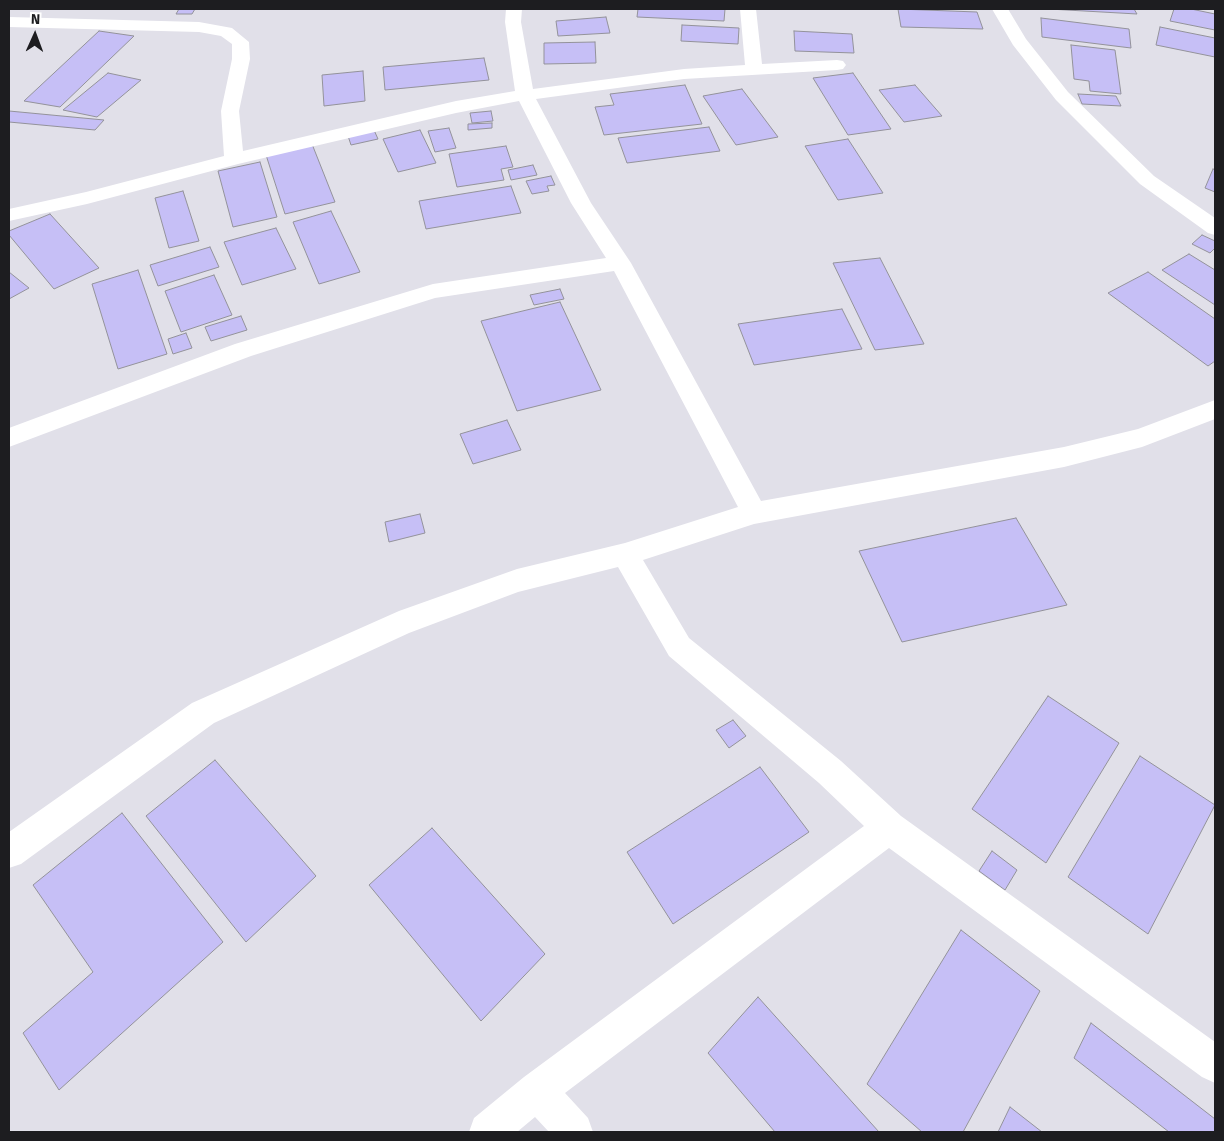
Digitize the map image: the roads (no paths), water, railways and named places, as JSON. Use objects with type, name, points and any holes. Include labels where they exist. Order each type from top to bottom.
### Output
[{"type":"street","points":[[514,9],[513,22],[525,95],[581,203],[620,263],[754,513]]},
{"type":"street","points":[[748,9],[754,69]]},
{"type":"street","points":[[1000,9],[1019,40],[1062,96],[1147,180],[1215,228]]},
{"type":"street","points":[[9,22],[199,27],[226,32],[240,42],[241,59],[230,111],[234,159]]},
{"type":"street","points":[[9,215],[87,198],[234,159],[456,107],[525,95],[684,74],[836,65]]},
{"type":"street","points":[[9,438],[243,350],[433,291],[620,263]]},
{"type":"street","points":[[9,852],[203,713],[399,624],[517,581],[625,554],[754,513],[1064,457],[1142,438],[1215,409]]},
{"type":"street","points":[[625,554],[679,647],[830,772],[889,828],[1215,1064]]},
{"type":"street","points":[[488,1132],[537,1090],[889,828]]},
{"type":"street","points":[[537,1090],[574,1132]]}]
